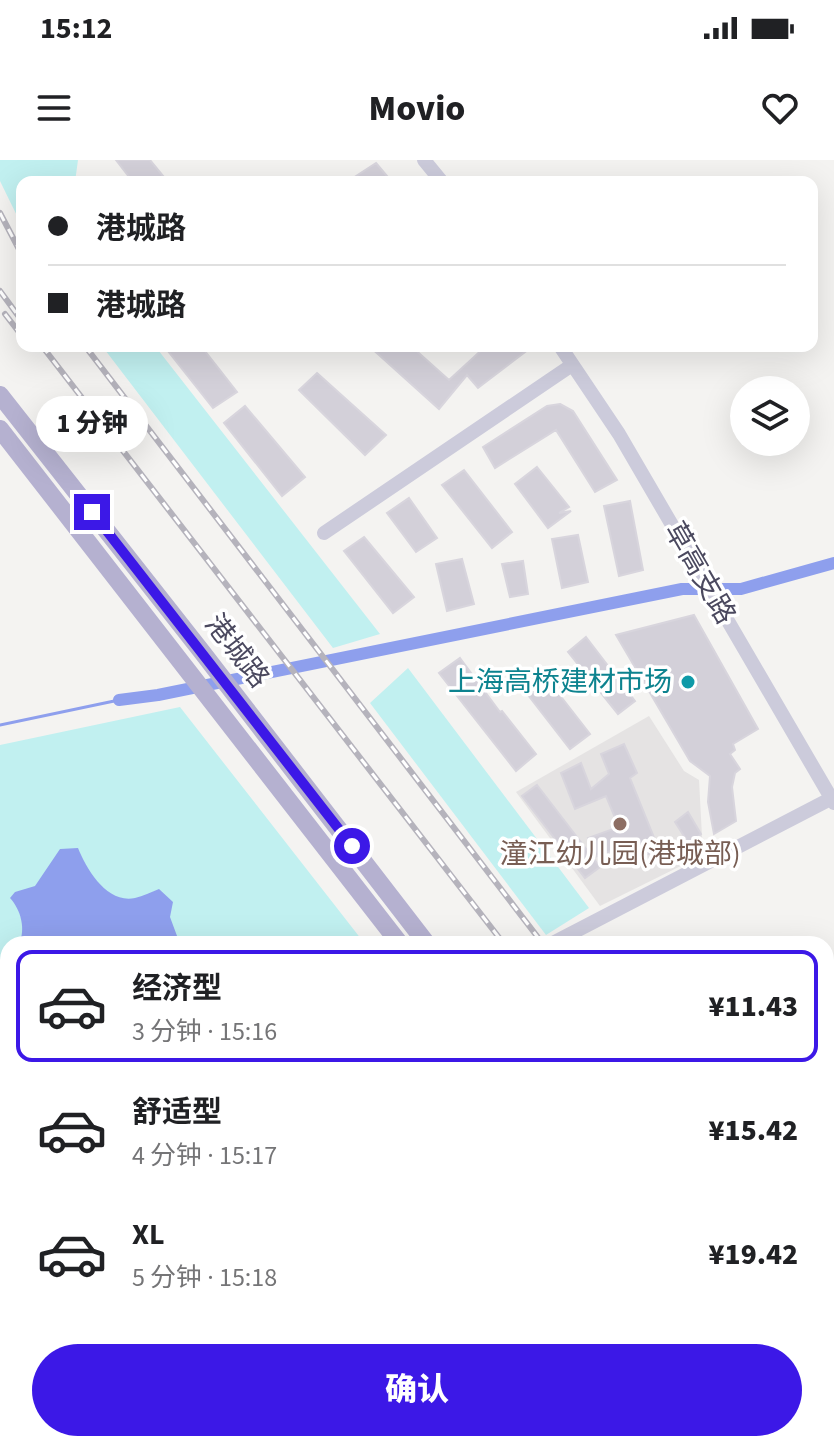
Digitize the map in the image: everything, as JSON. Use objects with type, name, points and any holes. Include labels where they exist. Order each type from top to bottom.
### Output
[{"type":"main road","name":"港城路","points":[[0,395],[421,936]]},
{"type":"main road","name":"港城路","points":[[0,429],[394,936]]},
{"type":"street","points":[[424,160],[437,176]]},
{"type":"street","name":"草高支路","points":[[564,352],[619,434],[833,799]]},
{"type":"street","points":[[324,533],[572,365]]},
{"type":"street","points":[[567,936],[833,799]]},
{"type":"shaded area","points":[[0,160],[78,160],[76,176],[16,176],[16,214],[0,181]]},
{"type":"shaded area","points":[[107,352],[160,352],[380,634],[333,648]]},
{"type":"shaded area","points":[[408,668],[589,908],[546,935],[370,703]]},
{"type":"shaded area","points":[[180,707],[359,936],[0,936],[0,745]]},
{"type":"shaded area","name":"潼江幼儿园(港城部)","points":[[649,716],[684,771],[699,780],[703,855],[600,906],[516,792]]},
{"type":"water","points":[[78,848],[99,884],[116,896],[135,898],[159,889],[173,902],[170,917],[177,936],[21,936],[21,920],[10,898],[15,892],[35,886],[60,849]]},
{"type":"building","points":[[116,160],[150,160],[163,176],[128,176]]},
{"type":"building","points":[[376,163],[387,176],[356,176]]},
{"type":"building","points":[[169,352],[206,352],[237,392],[213,408]]},
{"type":"building","points":[[376,352],[418,352],[449,380],[479,352],[525,352],[478,388],[467,375],[439,409]]},
{"type":"building","points":[[317,373],[386,435],[365,455],[299,390]]},
{"type":"building","points":[[560,404],[573,411],[617,480],[595,492],[556,430],[495,468],[483,447],[547,406]]},
{"type":"building","points":[[245,406],[305,477],[282,496],[224,423]]},
{"type":"building","points":[[537,467],[569,507],[559,513],[571,511],[548,528],[515,484]]},
{"type":"building","points":[[464,470],[512,532],[492,548],[442,485]]},
{"type":"building","points":[[409,498],[437,538],[416,552],[387,513]]},
{"type":"building","points":[[630,501],[643,570],[619,576],[604,506]]},
{"type":"building","points":[[578,535],[588,582],[562,588],[552,539]]},
{"type":"building","points":[[364,537],[414,597],[393,613],[344,551]]},
{"type":"building","points":[[462,559],[474,604],[447,611],[436,564]]},
{"type":"building","points":[[523,561],[528,594],[510,597],[502,564]]},
{"type":"building","name":"上海高桥建材市场","points":[[694,615],[758,729],[733,744],[735,750],[730,754],[740,769],[735,773],[732,787],[736,821],[714,834],[708,802],[710,776],[690,761],[616,635]]},
{"type":"building","points":[[586,637],[635,701],[618,714],[568,652]]},
{"type":"building","points":[[460,658],[536,754],[516,771],[439,673]]},
{"type":"building","points":[[541,671],[590,734],[570,749],[521,686]]},
{"type":"building","points":[[624,744],[637,773],[630,778],[659,850],[637,858],[629,844],[595,857],[588,838],[619,827],[606,796],[575,809],[561,773],[581,763],[591,789],[609,774],[601,754]]},
{"type":"building","points":[[537,785],[600,867],[585,878],[522,796]]},
{"type":"building","points":[[688,812],[701,834],[689,844],[675,822]]},
{"type":"waterway","points":[[119,700],[158,695],[682,589],[741,589],[834,563]]},
{"type":"waterway","points":[[0,725],[119,700]]},
{"type":"railway","points":[[0,213],[16,244]]},
{"type":"railway","points":[[0,291],[16,313]]},
{"type":"railway","points":[[5,314],[16,328]]},
{"type":"railway","points":[[47,352],[498,936]]},
{"type":"railway","points":[[90,352],[537,936]]},
{"type":"place","name":"上海高桥建材市场","points":[[688,682]]},
{"type":"place","name":"潼江幼儿园(港城部)","points":[[620,824]]},
{"type":"route","points":[[92,512],[352,846]]}]
